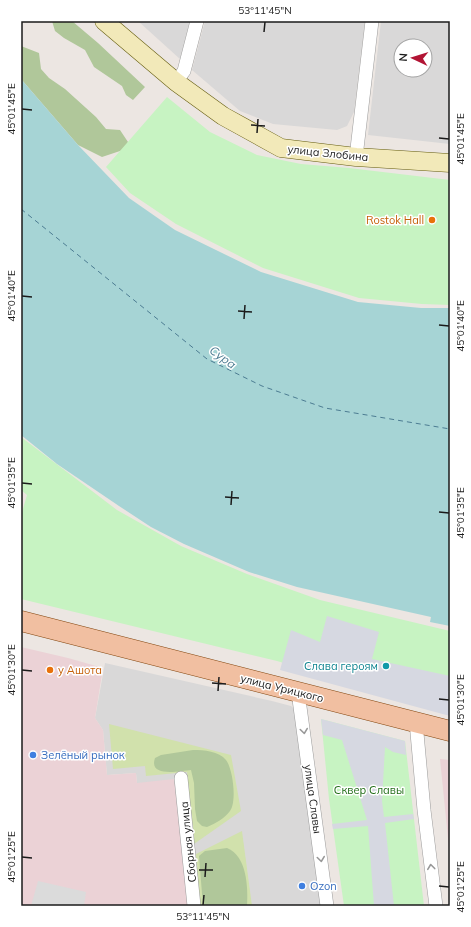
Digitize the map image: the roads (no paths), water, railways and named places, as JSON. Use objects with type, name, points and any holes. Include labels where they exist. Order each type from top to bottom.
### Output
[{"type":"main road","name":"улица Злобина","points":[[104,21],[176,82],[223,116],[281,148],[356,156],[450,163]]},
{"type":"main road","name":"улица Урицкого","points":[[21,621],[450,731]]},
{"type":"street","points":[[176,82],[184,72],[197,21]]},
{"type":"street","points":[[356,156],[372,21]]},
{"type":"street","name":"улица Славы","points":[[298,692],[327,906]]},
{"type":"street","points":[[416,722],[436,906]]},
{"type":"street","name":"Сборная улица","points":[[182,778],[194,906]]},
{"type":"water","name":"Сура","points":[[21,79],[78,145],[129,198],[175,230],[261,272],[358,302],[421,308],[450,308],[450,626],[430,622],[431,617],[297,587],[249,572],[184,544],[151,527],[119,506],[57,464],[21,435]]},
{"type":"place","name":"Rostok Hall","points":[[432,220]]},
{"type":"place","name":"Слава героям","points":[[386,666]]},
{"type":"place","name":"у Ашота","points":[[50,670]]},
{"type":"place","name":"Зелёный рынок","points":[[33,755]]},
{"type":"place","name":"Ozon","points":[[302,886]]},
{"type":"park label","name":"Сквер Славы","points":[[369,790]]}]
